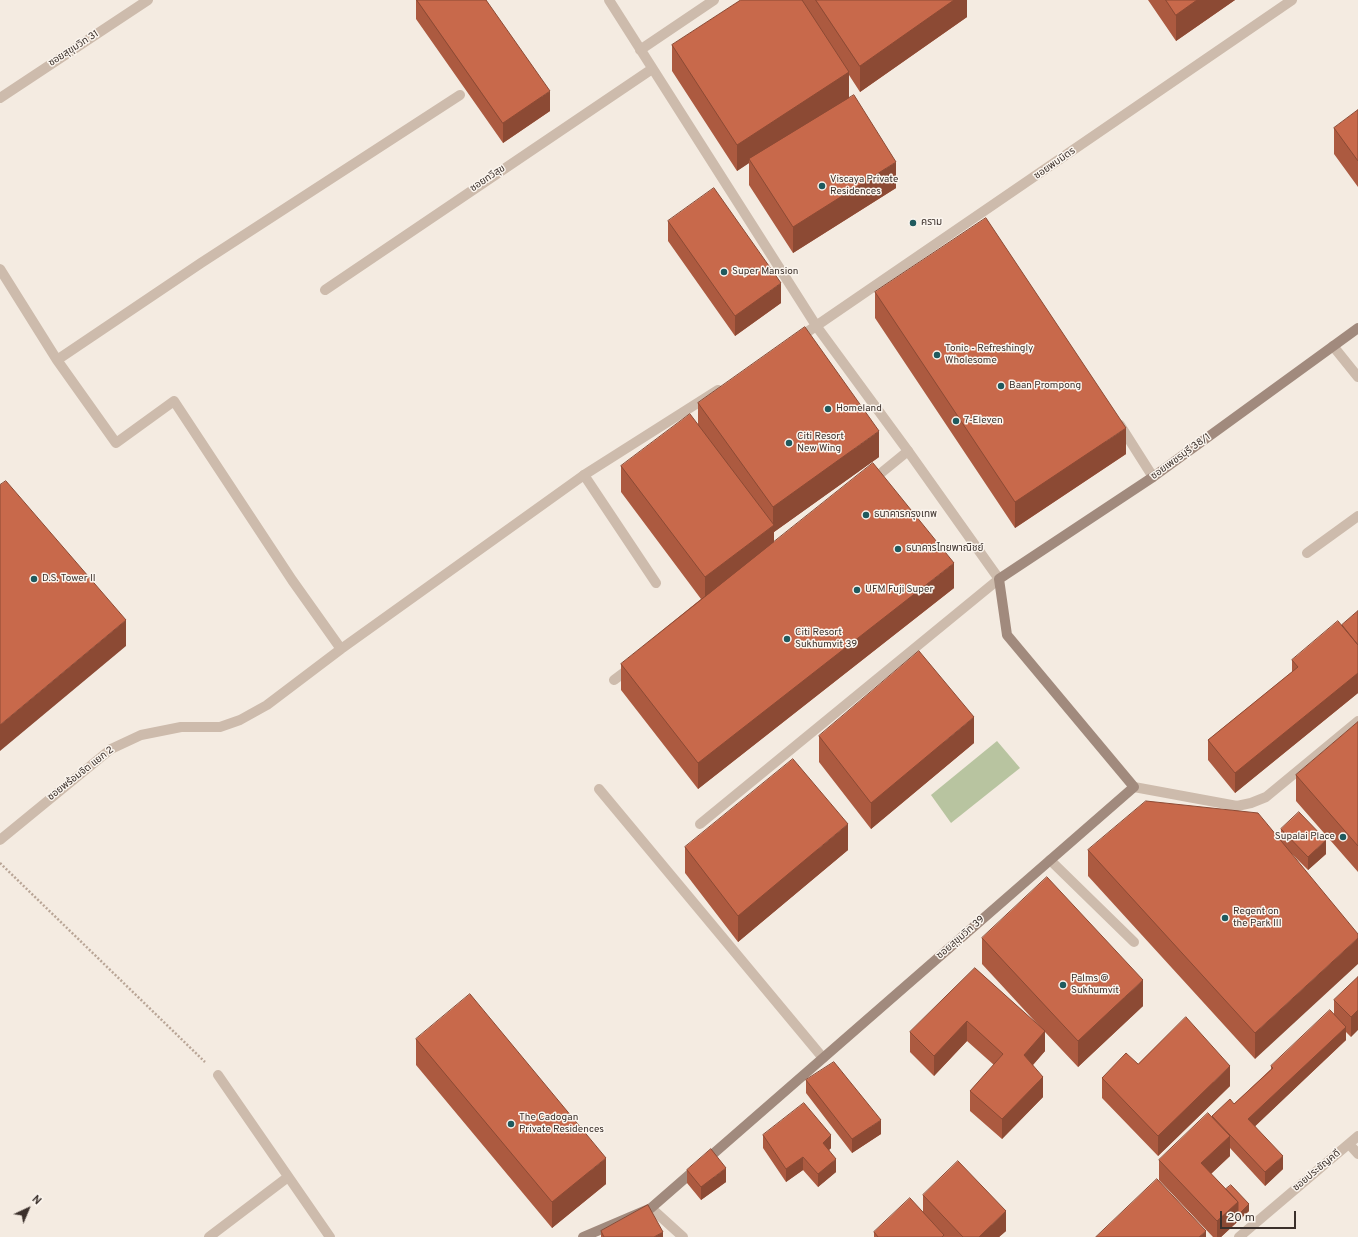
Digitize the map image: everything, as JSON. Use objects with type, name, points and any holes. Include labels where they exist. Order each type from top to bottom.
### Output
[{"type":"street","name":"ซอยสุขุมวิท 31","points":[[0,98],[148,0]]},
{"type":"street","points":[[609,0],[817,327],[999,579],[1008,635],[1134,787],[1237,806],[1251,803],[1266,797],[1358,721]]},
{"type":"street","points":[[640,50],[714,0]]},
{"type":"street","name":"ซอยพบมิตร","points":[[790,344],[817,327],[1292,0]]},
{"type":"street","name":"ซอยทวีสุข","points":[[324,290],[652,69]]},
{"type":"street","points":[[57,360],[207,259],[460,95]]},
{"type":"street","points":[[0,269],[57,360],[116,443],[174,401],[292,580],[341,649]]},
{"type":"street","name":"ซอยเพชรบุรี 38/1","points":[[999,579],[1153,477],[1358,328]]},
{"type":"street","points":[[1333,346],[1358,377]]},
{"type":"street","name":"ซอยพร้อมจิต แยก 2","points":[[0,840],[111,749],[141,735],[181,727],[220,727],[240,720],[267,705],[341,649],[584,474],[724,386]]},
{"type":"street","points":[[1116,419],[1153,477]]},
{"type":"street","points":[[862,488],[908,451]]},
{"type":"street","points":[[584,474],[656,583]]},
{"type":"street","points":[[1307,553],[1358,516]]},
{"type":"street","points":[[700,824],[999,579]]},
{"type":"street","points":[[614,680],[638,662]]},
{"type":"street","name":"ซอยสุขุมวิท 39","points":[[583,1237],[650,1208],[1134,787]]},
{"type":"street","points":[[599,789],[823,1058]]},
{"type":"street","points":[[1050,860],[1134,942]]},
{"type":"street","points":[[218,1075],[330,1237]]},
{"type":"street","name":"ซอยประชัญคดี","points":[[1239,1237],[1358,1136]]},
{"type":"street","points":[[1349,1144],[1358,1154]]},
{"type":"street","points":[[209,1237],[288,1176]]},
{"type":"street","points":[[650,1208],[683,1237]]},
{"type":"path","points":[[0,863],[218,1075]]},
{"type":"green space","points":[[997,741],[1020,768],[951,823],[931,795]]},
{"type":"building","points":[[417,0],[486,0],[550,91],[503,123]]},
{"type":"building","points":[[741,0],[802,0],[849,72],[737,145],[672,45]]},
{"type":"building","points":[[816,0],[954,0],[860,66]]},
{"type":"building","points":[[1166,0],[1197,0],[1176,15]]},
{"type":"building","name":"Viscaya Private Residences","points":[[854,95],[896,162],[793,227],[749,159]]},
{"type":"building","points":[[1358,110],[1358,161],[1334,128]]},
{"type":"building","name":"Super Mansion","points":[[714,188],[781,283],[735,316],[668,221]]},
{"type":"building","name":"Baan Prompong","points":[[986,218],[1126,428],[1015,502],[875,292]]},
{"type":"building","name":"Citi Resort New Wing","points":[[805,327],[879,431],[773,507],[698,403]]},
{"type":"building","points":[[690,414],[774,525],[705,577],[621,466]]},
{"type":"building","name":"Citi Resort Sukhumvit 39","points":[[873,463],[954,563],[698,763],[621,664]]},
{"type":"building","name":"D.S. Tower II","points":[[6,481],[126,620],[0,725],[0,485]]},
{"type":"building","points":[[1358,611],[1358,645],[1342,625]]},
{"type":"building","points":[[1338,621],[1358,645],[1358,673],[1235,773],[1208,740],[1298,667],[1292,660]]},
{"type":"building","points":[[919,651],[974,717],[871,803],[819,736]]},
{"type":"building","name":"Supalai Place","points":[[1358,722],[1358,846],[1296,775]]},
{"type":"building","points":[[793,759],[848,824],[738,916],[685,847]]},
{"type":"building","name":"Regent on the Park III","points":[[1146,801],[1258,813],[1358,934],[1358,938],[1255,1033],[1088,850]]},
{"type":"building","points":[[1299,812],[1326,840],[1308,857],[1281,829]]},
{"type":"building","name":"Palms @ Sukhumvit","points":[[1047,877],[1143,980],[1078,1041],[982,938]]},
{"type":"building","points":[[975,968],[1045,1031],[1024,1055],[1043,1077],[1002,1119],[970,1091],[1003,1054],[967,1021],[934,1056],[910,1032]]},
{"type":"building","points":[[1358,977],[1358,1010],[1351,1017],[1334,1000]]},
{"type":"building","name":"The Cadogan Private Residences","points":[[470,994],[606,1158],[552,1202],[416,1039]]},
{"type":"building","points":[[1330,1010],[1346,1027],[1248,1119],[1283,1156],[1265,1172],[1212,1116],[1230,1099],[1234,1104],[1273,1068],[1271,1066]]},
{"type":"building","points":[[1186,1017],[1230,1066],[1158,1136],[1102,1078],[1126,1053],[1138,1064]]},
{"type":"building","points":[[834,1062],[881,1120],[852,1139],[806,1080]]},
{"type":"building","points":[[804,1103],[831,1135],[823,1143],[836,1159],[818,1174],[803,1157],[786,1169],[763,1135]]},
{"type":"building","points":[[1208,1113],[1230,1136],[1201,1163],[1238,1202],[1217,1221],[1159,1160]]},
{"type":"building","points":[[711,1149],[726,1168],[701,1187],[687,1170]]},
{"type":"building","points":[[958,1161],[1006,1211],[979,1237],[963,1237],[923,1195]]},
{"type":"building","points":[[1157,1179],[1206,1231],[1199,1237],[1096,1237]]},
{"type":"building","points":[[1231,1185],[1249,1204],[1238,1215],[1238,1202],[1226,1189]]},
{"type":"building","points":[[910,1198],[944,1235],[942,1237],[878,1237],[874,1232]]},
{"type":"building","points":[[648,1205],[663,1232],[654,1237],[604,1237],[601,1231]]},
{"type":"place","name":"Viscaya Private Residences","points":[[822,186]]},
{"type":"place","name":"คราม","points":[[913,223]]},
{"type":"place","name":"Super Mansion","points":[[724,272]]},
{"type":"place","name":"Tonic - Refreshingly Wholesome","points":[[937,355]]},
{"type":"place","name":"Baan Prompong","points":[[1001,386]]},
{"type":"place","name":"Homeland","points":[[828,409]]},
{"type":"place","name":"7-Eleven","points":[[956,421]]},
{"type":"place","name":"Citi Resort New Wing","points":[[789,443]]},
{"type":"place","name":"ธนาคารกรุงเทพ","points":[[866,515]]},
{"type":"place","name":"ธนาคารไทยพาณิชย์","points":[[898,549]]},
{"type":"place","name":"D.S. Tower II","points":[[34,579]]},
{"type":"place","name":"UFM Fuji Super","points":[[857,590]]},
{"type":"place","name":"Citi Resort Sukhumvit 39","points":[[787,639]]},
{"type":"place","name":"Supalai Place","points":[[1343,837]]},
{"type":"place","name":"Regent on the Park III","points":[[1225,918]]},
{"type":"place","name":"Palms @ Sukhumvit","points":[[1063,985]]},
{"type":"place","name":"The Cadogan Private Residences","points":[[511,1124]]}]
